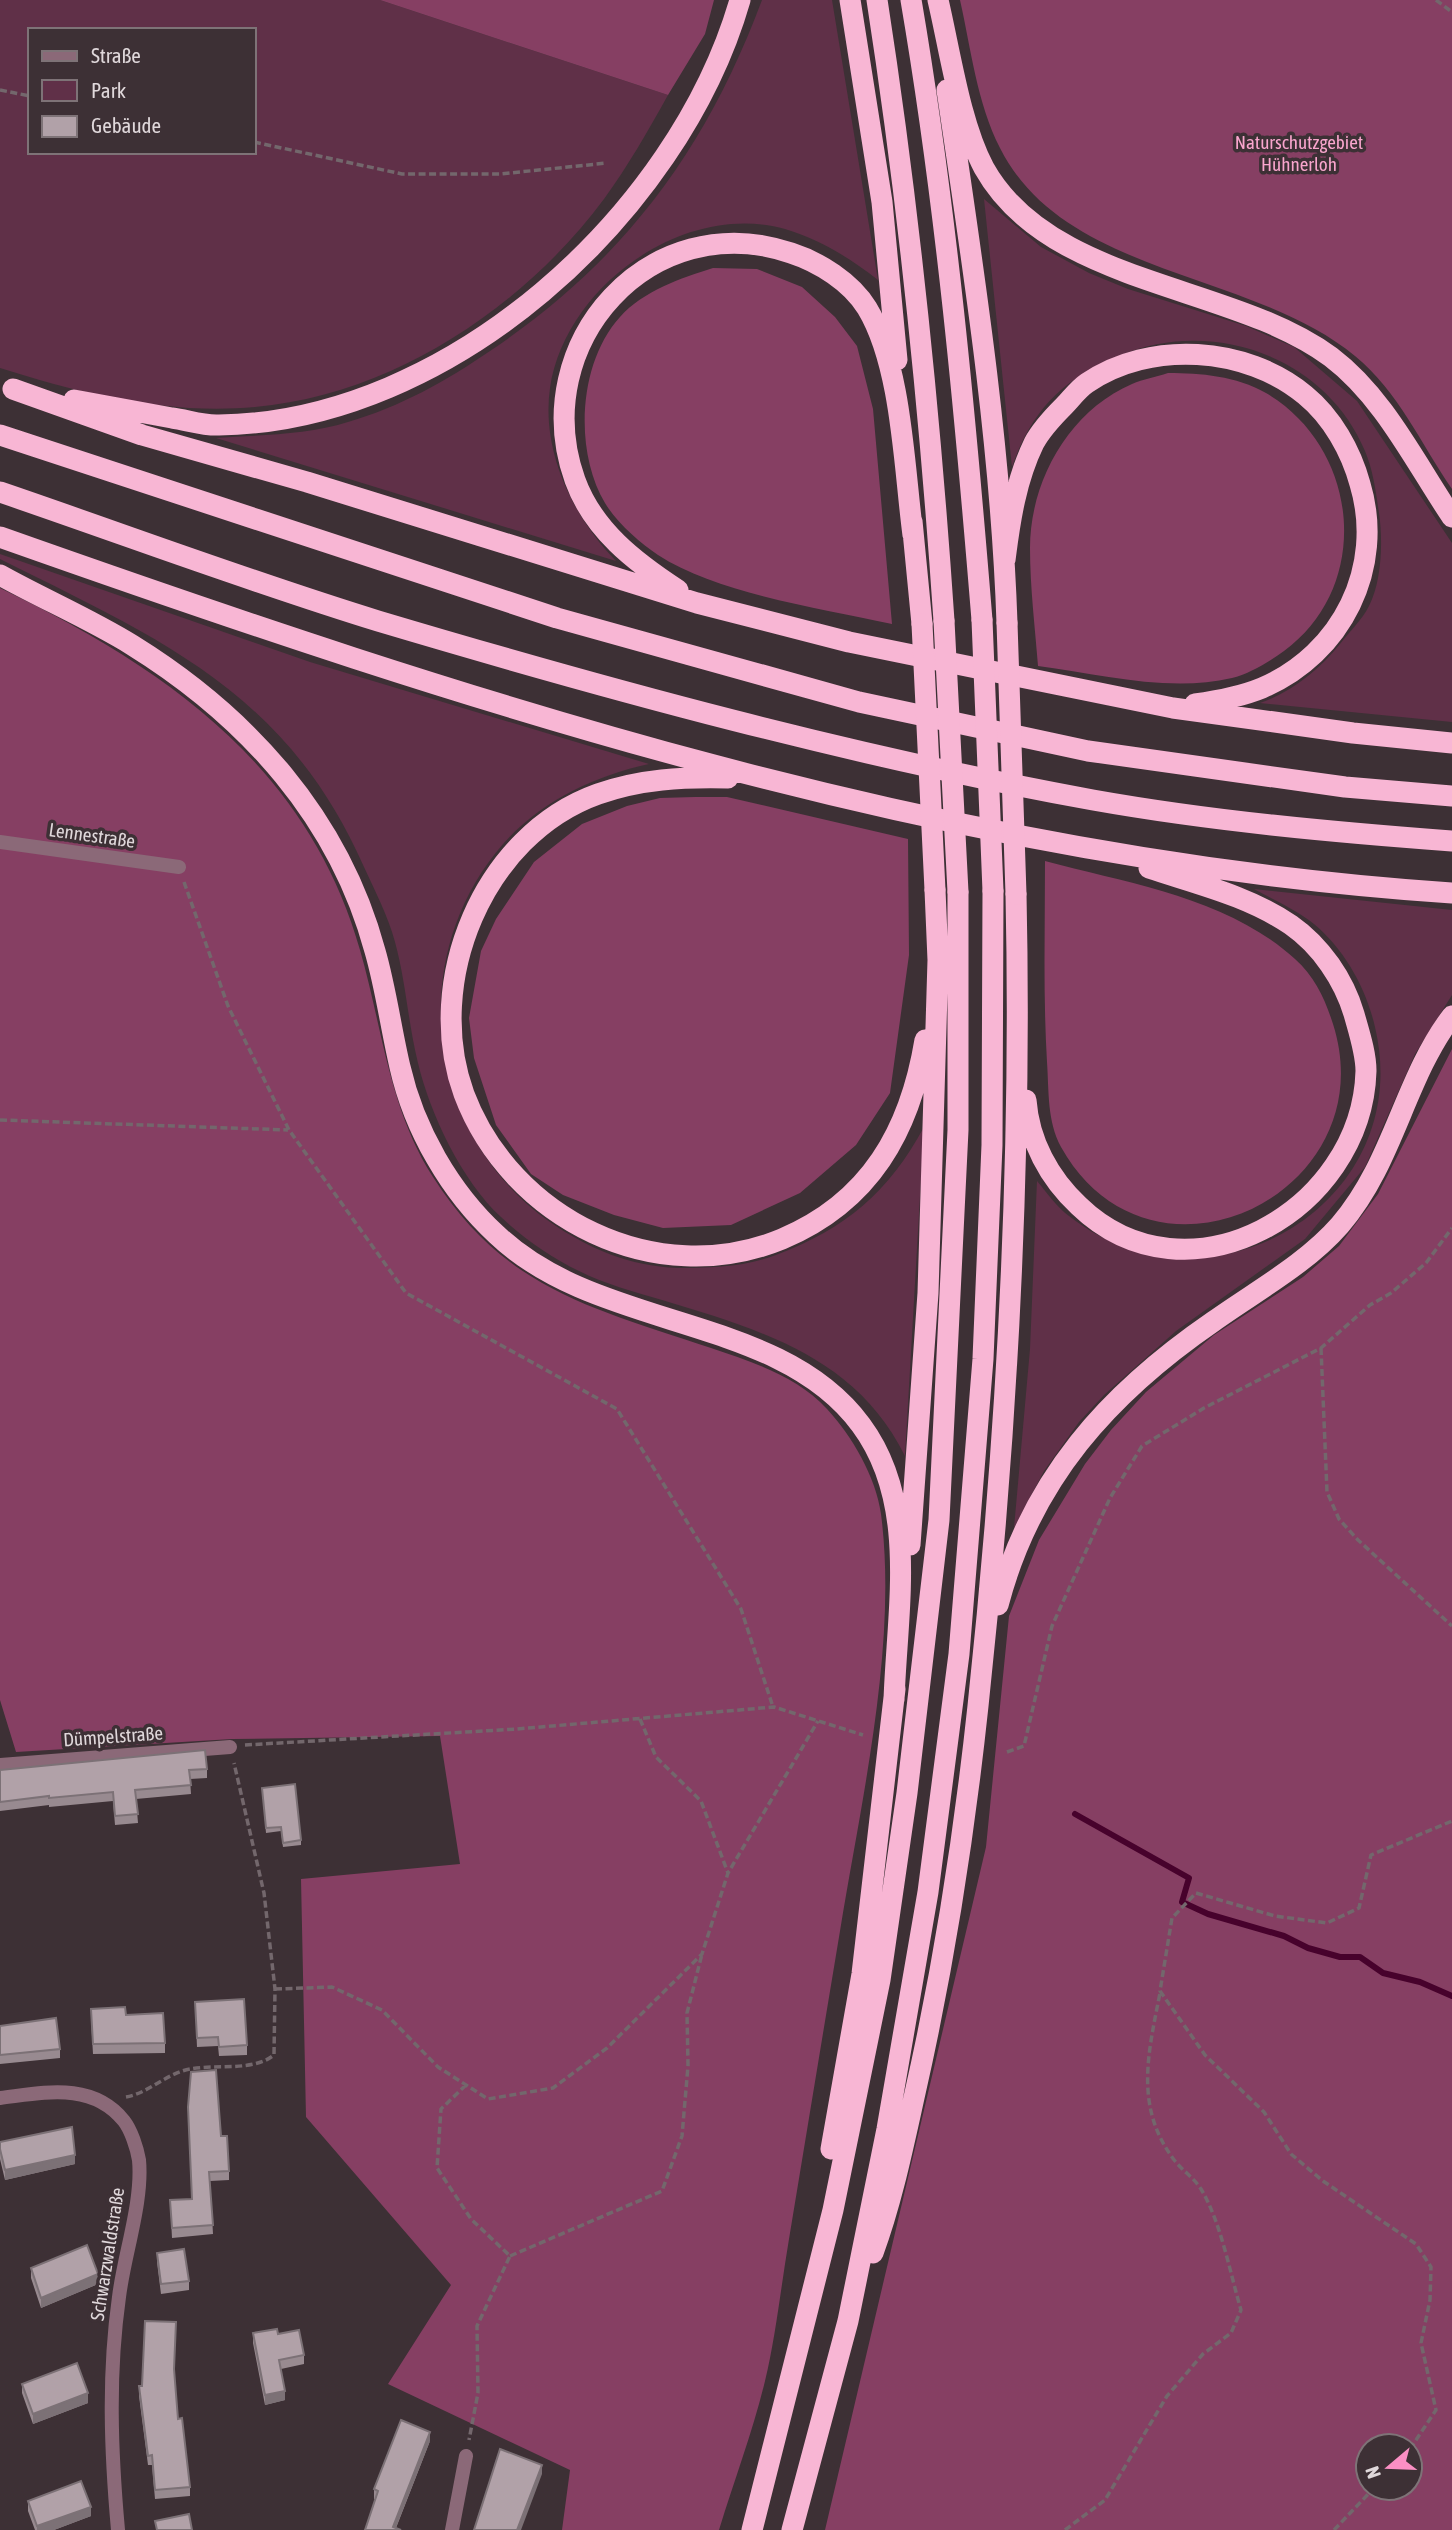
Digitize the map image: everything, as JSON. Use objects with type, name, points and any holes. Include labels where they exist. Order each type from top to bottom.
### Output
[{"type":"highway","points":[[7,387],[216,426],[268,422],[343,406],[413,379],[464,351],[515,315],[566,272],[618,214],[664,157],[702,93],[733,27],[740,0]]},
{"type":"highway","points":[[796,2351],[862,1973],[916,1492],[927,1306],[938,960],[922,624],[882,202],[850,0]]},
{"type":"highway","points":[[752,2530],[833,2210],[880,1980],[907,1793],[939,1520],[958,1130],[958,892],[934,468],[895,117],[877,0]]},
{"type":"highway","points":[[792,2530],[848,2321],[887,2129],[928,1892],[961,1641],[975,1480],[991,1171],[993,891],[982,620],[965,407],[927,92],[911,0]]},
{"type":"highway","points":[[848,2321],[888,2211],[942,1974],[967,1810],[983,1657],[1008,1357],[1016,1180],[1018,994],[1005,561],[976,290],[936,0]]},
{"type":"highway","points":[[936,0],[972,139],[985,169],[1003,194],[1040,228],[1077,250],[1126,273],[1276,325],[1332,358],[1357,381],[1391,424],[1452,517]]},
{"type":"highway","points":[[697,603],[642,566],[612,540],[598,521],[576,482],[566,450],[565,417],[567,382],[576,349],[597,314],[620,288],[652,264],[695,246],[731,241],[773,247],[808,259],[840,279],[866,307],[890,360],[913,535]]},
{"type":"highway","points":[[1005,561],[1012,506],[1035,441],[1057,412],[1086,384],[1128,363],[1172,354],[1223,357],[1266,372],[1305,395],[1334,426],[1354,461],[1366,504],[1368,545],[1360,585],[1352,605],[1326,643],[1299,667],[1264,687],[1231,698],[1172,708]]},
{"type":"highway","points":[[7,387],[142,435],[307,482],[697,603],[849,642],[1172,708],[1353,733],[1452,743]]},
{"type":"highway","points":[[0,435],[65,459],[557,618],[859,702],[1088,751],[1345,787],[1452,796]]},
{"type":"highway","points":[[0,492],[376,620],[732,720],[839,746],[1095,800],[1327,832],[1452,841]]},
{"type":"highway","points":[[0,537],[273,634],[754,778],[1093,851],[1351,886],[1452,893]]},
{"type":"highway","points":[[0,575],[128,642],[182,677],[234,720],[312,809],[361,906],[376,953],[400,1071],[416,1118],[436,1158],[496,1235],[532,1264],[568,1285],[621,1306],[750,1346],[798,1370],[840,1401],[861,1424],[891,1481],[898,1515],[894,1700]]},
{"type":"highway","points":[[754,778],[641,781],[595,795],[562,811],[528,839],[509,856],[487,889],[476,909],[461,951],[452,1011],[454,1046],[464,1092],[482,1132],[519,1181],[552,1210],[588,1232],[644,1251],[679,1257],[720,1256],[769,1244],[812,1226],[853,1194],[881,1161],[903,1124],[919,1078],[938,960]]},
{"type":"highway","points":[[1018,994],[1027,1109],[1038,1152],[1065,1193],[1094,1221],[1136,1241],[1176,1250],[1216,1246],[1247,1237],[1298,1208],[1325,1182],[1346,1149],[1360,1110],[1366,1070],[1360,1033],[1348,993],[1325,958],[1292,926],[1242,898],[1093,851]]},
{"type":"highway","points":[[983,1657],[1003,1584],[1018,1546],[1039,1503],[1065,1461],[1136,1378],[1175,1347],[1308,1256],[1340,1226],[1369,1185],[1391,1143],[1415,1084],[1452,1016]]},
{"type":"street","name":"Lennestraße","points":[[0,842],[179,867]]},
{"type":"street","name":"Dümpelstraße","points":[[0,1765],[230,1747]]},
{"type":"street","points":[[0,2098],[62,2091],[86,2094],[103,2102]]},
{"type":"street","name":"Schwarzwaldstraße","points":[[103,2102],[124,2121],[139,2159],[139,2183],[119,2295],[113,2352],[111,2438],[118,2530]]},
{"type":"street","points":[[452,2530],[466,2456]]},
{"type":"path","points":[[1436,0],[1452,12]]},
{"type":"path","points":[[0,90],[28,96]]},
{"type":"path","points":[[256,142],[402,174],[500,174],[607,163]]},
{"type":"path","points":[[179,867],[228,1006],[289,1130],[406,1293],[617,1409],[741,1609],[774,1707]]},
{"type":"path","points":[[0,1119],[289,1130]]},
{"type":"path","points":[[1007,1752],[1024,1746],[1052,1626],[1110,1498],[1142,1446],[1204,1408],[1321,1348],[1370,1305],[1391,1293],[1426,1263],[1452,1228]]},
{"type":"path","points":[[1321,1348],[1327,1492],[1339,1519],[1452,1626]]},
{"type":"path","points":[[103,2102],[143,2094],[186,2070],[268,2060],[276,2048],[275,1989],[264,1893],[230,1747],[774,1707],[863,1735]]},
{"type":"path","points":[[640,1718],[656,1757],[701,1801],[728,1873]]},
{"type":"path","points":[[466,2456],[478,2393],[477,2326],[510,2256],[662,2190],[682,2136],[688,2066],[687,2013],[702,1954],[728,1873],[818,1721]]},
{"type":"path","points":[[1065,2530],[1105,2500],[1167,2396],[1203,2354],[1231,2333],[1241,2310],[1220,2239],[1200,2188],[1175,2161],[1150,2116],[1148,2053],[1172,1918],[1196,1893],[1275,1916],[1327,1923],[1359,1908],[1371,1855],[1452,1821]]},
{"type":"path","points":[[275,1989],[331,1987],[382,2010],[438,2067],[488,2099],[553,2088],[607,2048],[702,1954]]},
{"type":"path","points":[[1160,1991],[1205,2054],[1264,2112],[1292,2154],[1323,2181],[1416,2244],[1431,2267],[1430,2300],[1422,2343],[1436,2410],[1421,2432]]},
{"type":"path","points":[[466,2085],[441,2109],[437,2168],[471,2219],[510,2256]]},
{"type":"path","points":[[1334,2530],[1361,2502]]},
{"type":"green space","points":[[0,0],[380,0],[668,95],[638,148],[604,199],[571,239],[535,276],[494,310],[404,365],[356,385],[306,399],[255,407],[222,409],[158,405],[62,386],[0,368]]},
{"type":"green space","points":[[380,0],[714,0],[705,34],[668,95]]},
{"type":"green space","points":[[762,0],[832,0],[878,280],[845,257],[810,238],[785,229],[747,224],[708,228],[670,240],[635,260],[604,285],[579,316],[560,351],[550,388],[548,412],[556,459],[574,504],[600,544],[616,561],[216,438],[316,430],[386,409],[457,373],[538,316],[620,240],[655,198],[687,153],[740,54]]},
{"type":"green space","name":"Naturschutzgebiet Hühnerloh","points":[[960,0],[1452,0],[1452,489],[1384,385],[1355,356],[1313,328],[1265,305],[1113,248],[1068,223],[1030,190],[1000,148],[992,131],[976,76]]},
{"type":"green space","points":[[984,199],[1041,247],[1089,273],[1128,289],[1246,326],[1294,347],[1357,401],[1452,543],[1452,722],[1260,703],[1283,693],[1304,679],[1340,644],[1369,606],[1377,585],[1380,560],[1379,513],[1365,451],[1347,418],[1323,391],[1295,369],[1263,354],[1228,344],[1192,341],[1156,344],[1121,355],[1083,374],[1053,398],[1029,428],[1012,467]]},
{"type":"green space","points":[[713,268],[757,269],[802,287],[835,317],[857,346],[873,409],[892,624],[740,590],[682,569],[636,538],[605,503],[588,458],[585,408],[596,358],[606,336],[629,308],[651,293]]},
{"type":"green space","points":[[1168,373],[1218,377],[1255,387],[1297,417],[1321,447],[1336,482],[1344,518],[1342,555],[1332,591],[1313,624],[1284,651],[1259,667],[1232,678],[1184,684],[1160,683],[1038,666],[1030,548],[1037,498],[1046,474],[1057,451],[1089,412],[1132,384]]},
{"type":"green space","points":[[0,554],[310,662],[649,764],[589,783],[534,815],[503,844],[471,890],[451,939],[441,991],[443,1044],[455,1095],[477,1143],[509,1186],[550,1222],[595,1248],[626,1260],[660,1267],[740,1264],[776,1255],[801,1245],[863,1206],[896,1171],[924,1127],[905,1456],[885,1422],[860,1394],[833,1371],[802,1352],[735,1323],[589,1276],[548,1253],[501,1217],[473,1185],[439,1125],[418,1063],[399,957],[389,923],[333,807],[297,756],[257,714],[213,677],[114,616],[0,559]]},
{"type":"green space","points":[[0,588],[118,652],[172,689],[222,730],[266,775],[305,827],[336,885],[360,950],[388,1066],[406,1124],[433,1177],[461,1215],[490,1246],[521,1270],[590,1306],[727,1353],[788,1379],[815,1397],[827,1409],[862,1458],[874,1486],[881,1514],[885,1564],[885,1616],[875,1723],[772,2346],[755,2418],[719,2530],[562,2530],[570,2470],[388,2384],[451,2285],[306,2117],[301,1879],[460,1864],[440,1736],[232,1739],[16,1752],[0,1700]]},
{"type":"green space","points":[[727,797],[908,839],[909,955],[890,1093],[856,1145],[800,1193],[731,1225],[663,1228],[614,1215],[563,1195],[531,1174],[496,1125],[474,1058],[469,1018],[481,951],[496,919],[534,862],[582,824],[627,806],[660,798]]},
{"type":"green space","points":[[1045,861],[1144,886],[1209,907],[1269,938],[1308,973],[1323,997],[1333,1024],[1341,1084],[1326,1137],[1294,1180],[1251,1209],[1201,1223],[1149,1219],[1101,1195],[1061,1147],[1053,1127],[1049,1095],[1045,987]]},
{"type":"green space","points":[[1254,889],[1452,910],[1452,995],[1415,1054],[1365,1167],[1305,1239],[1176,1331],[1104,1395],[1079,1422],[1044,1471],[1014,1528],[1030,1349],[1037,1181],[1069,1216],[1124,1247],[1182,1258],[1238,1251],[1290,1229],[1334,1194],[1365,1147],[1380,1090],[1375,1027],[1360,984],[1345,958],[1314,924]]},
{"type":"green space","points":[[1452,1049],[1452,2530],[825,2530],[986,1847],[1009,1616],[1039,1540],[1085,1464],[1111,1430],[1146,1392],[1214,1335],[1303,1277],[1339,1246],[1378,1194]]},
{"type":"building","points":[[205,1750],[207,1769],[189,1770],[191,1785],[135,1790],[138,1814],[115,1816],[113,1792],[0,1802],[0,1770]]},
{"type":"building","points":[[295,1784],[301,1840],[283,1843],[281,1827],[266,1828],[262,1788]]},
{"type":"building","points":[[244,1999],[247,2045],[219,2047],[218,2037],[197,2038],[195,2002]]},
{"type":"building","points":[[125,2007],[126,2015],[163,2013],[165,2043],[93,2044],[91,2009]]},
{"type":"building","points":[[56,2018],[60,2049],[0,2055],[0,2026]]},
{"type":"building","points":[[216,2070],[221,2136],[227,2136],[229,2171],[209,2172],[213,2225],[172,2228],[170,2200],[192,2199],[188,2107],[191,2072]]},
{"type":"building","points":[[72,2127],[75,2155],[5,2170],[0,2142]]},
{"type":"building","points":[[87,2245],[98,2274],[41,2298],[31,2268]]},
{"type":"building","points":[[184,2249],[189,2281],[161,2284],[157,2253]]},
{"type":"building","points":[[145,2321],[176,2322],[174,2369],[178,2419],[182,2418],[190,2487],[155,2490],[152,2455],[148,2456],[139,2386],[142,2386]]},
{"type":"building","points":[[277,2329],[278,2334],[299,2330],[304,2355],[279,2360],[285,2391],[265,2395],[253,2333]]},
{"type":"building","points":[[77,2363],[88,2393],[33,2414],[22,2384]]},
{"type":"building","points":[[401,2420],[430,2432],[393,2527],[401,2530],[365,2530],[378,2491],[374,2489]]},
{"type":"building","points":[[500,2449],[542,2465],[517,2530],[474,2530]]},
{"type":"building","points":[[81,2481],[91,2507],[37,2526],[28,2501]]},
{"type":"building","points":[[189,2514],[192,2530],[157,2530],[155,2521]]},
{"type":"waterway","points":[[1075,1814],[1189,1878],[1182,1902],[1208,1914],[1284,1936],[1308,1948],[1340,1957],[1360,1957],[1383,1973],[1420,1982],[1452,1996]]}]
